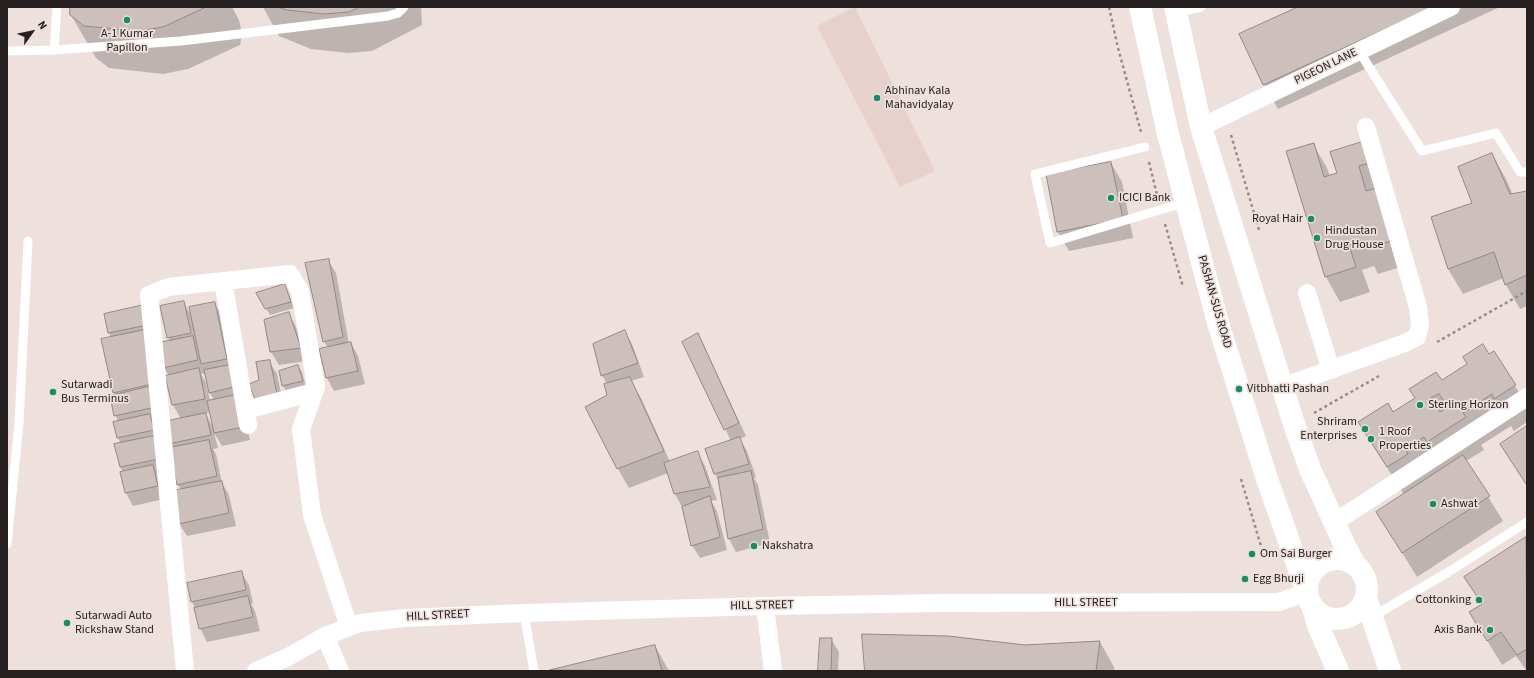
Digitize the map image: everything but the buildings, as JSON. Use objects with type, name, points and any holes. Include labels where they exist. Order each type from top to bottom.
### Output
[{"type":"main road","name":"PASHAN-SUS ROAD","points":[[1140,7],[1168,134],[1218,324],[1267,479],[1319,628],[1338,671]]},
{"type":"main road","points":[[1176,10],[1201,127],[1282,387],[1310,469],[1345,546],[1355,565],[1366,579],[1366,597],[1390,671]]},
{"type":"main road","points":[[1355,565],[1342,559],[1328,560],[1316,567],[1308,578],[1310,600],[1324,616],[1336,620],[1350,617],[1360,608],[1366,597]]},
{"type":"street","name":"PIGEON LANE","points":[[1201,127],[1451,7]]},
{"type":"street","points":[[1282,387],[1405,343],[1417,336],[1420,325],[1418,307],[1366,126]]},
{"type":"street","points":[[185,671],[149,295],[168,287],[290,274],[300,291],[316,387],[301,428],[312,515],[350,627]]},
{"type":"street","points":[[223,281],[247,417],[314,392]]},
{"type":"street","points":[[1307,293],[1331,370]]},
{"type":"street","points":[[1335,522],[1527,397]]},
{"type":"street","name":"HILL STREET","points":[[256,671],[288,657],[325,636],[360,623],[405,618],[765,606],[949,603],[1279,602],[1310,600]]},
{"type":"street","points":[[765,606],[773,671]]},
{"type":"street","points":[[325,636],[340,671]]},
{"type":"lane","points":[[54,50],[58,7]]},
{"type":"lane","points":[[7,51],[54,50],[181,41],[388,16],[398,13],[404,7]]},
{"type":"lane","points":[[1176,10],[1201,7]]},
{"type":"lane","points":[[1359,51],[1422,151],[1496,133],[1520,172],[1527,172]]},
{"type":"lane","points":[[1145,147],[1035,174],[1050,243],[1186,202]]},
{"type":"lane","points":[[7,544],[19,423],[28,241]]},
{"type":"lane","points":[[1372,617],[1450,571],[1527,522]]},
{"type":"lane","points":[[524,613],[534,671]]},
{"type":"path","points":[[1225,115],[1261,236]]},
{"type":"path","points":[[1304,378],[1316,419]]},
{"type":"shaded area","name":"Abhinav Kala Mahavidyalay","points":[[854,7],[935,171],[900,187],[817,26]]},
{"type":"place","name":"A-1 Kumar Papillon","points":[[127,20]]},
{"type":"place","name":"Abhinav Kala Mahavidyalay","points":[[877,98]]},
{"type":"place","name":"ICICI Bank","points":[[1111,198]]},
{"type":"place","name":"Royal Hair","points":[[1311,219]]},
{"type":"place","name":"Hindustan Drug House","points":[[1317,238]]},
{"type":"place","name":"Vitbhatti Pashan","points":[[1239,389]]},
{"type":"place","name":"Sutarwadi Bus Terminus","points":[[53,392]]},
{"type":"place","name":"Sterling Horizon","points":[[1420,405]]},
{"type":"place","name":"Shriram Enterprises","points":[[1365,429]]},
{"type":"place","name":"1 Roof Properties","points":[[1371,439]]},
{"type":"place","name":"Ashwat","points":[[1433,504]]},
{"type":"place","name":"Nakshatra","points":[[754,546]]},
{"type":"place","name":"Om Sai Burger","points":[[1252,554]]},
{"type":"place","name":"Egg Bhurji","points":[[1245,579]]},
{"type":"place","name":"Cottonking","points":[[1479,600]]},
{"type":"place","name":"Sutarwadi Auto Rickshaw Stand","points":[[67,623]]},
{"type":"place","name":"Axis Bank","points":[[1490,630]]}]
